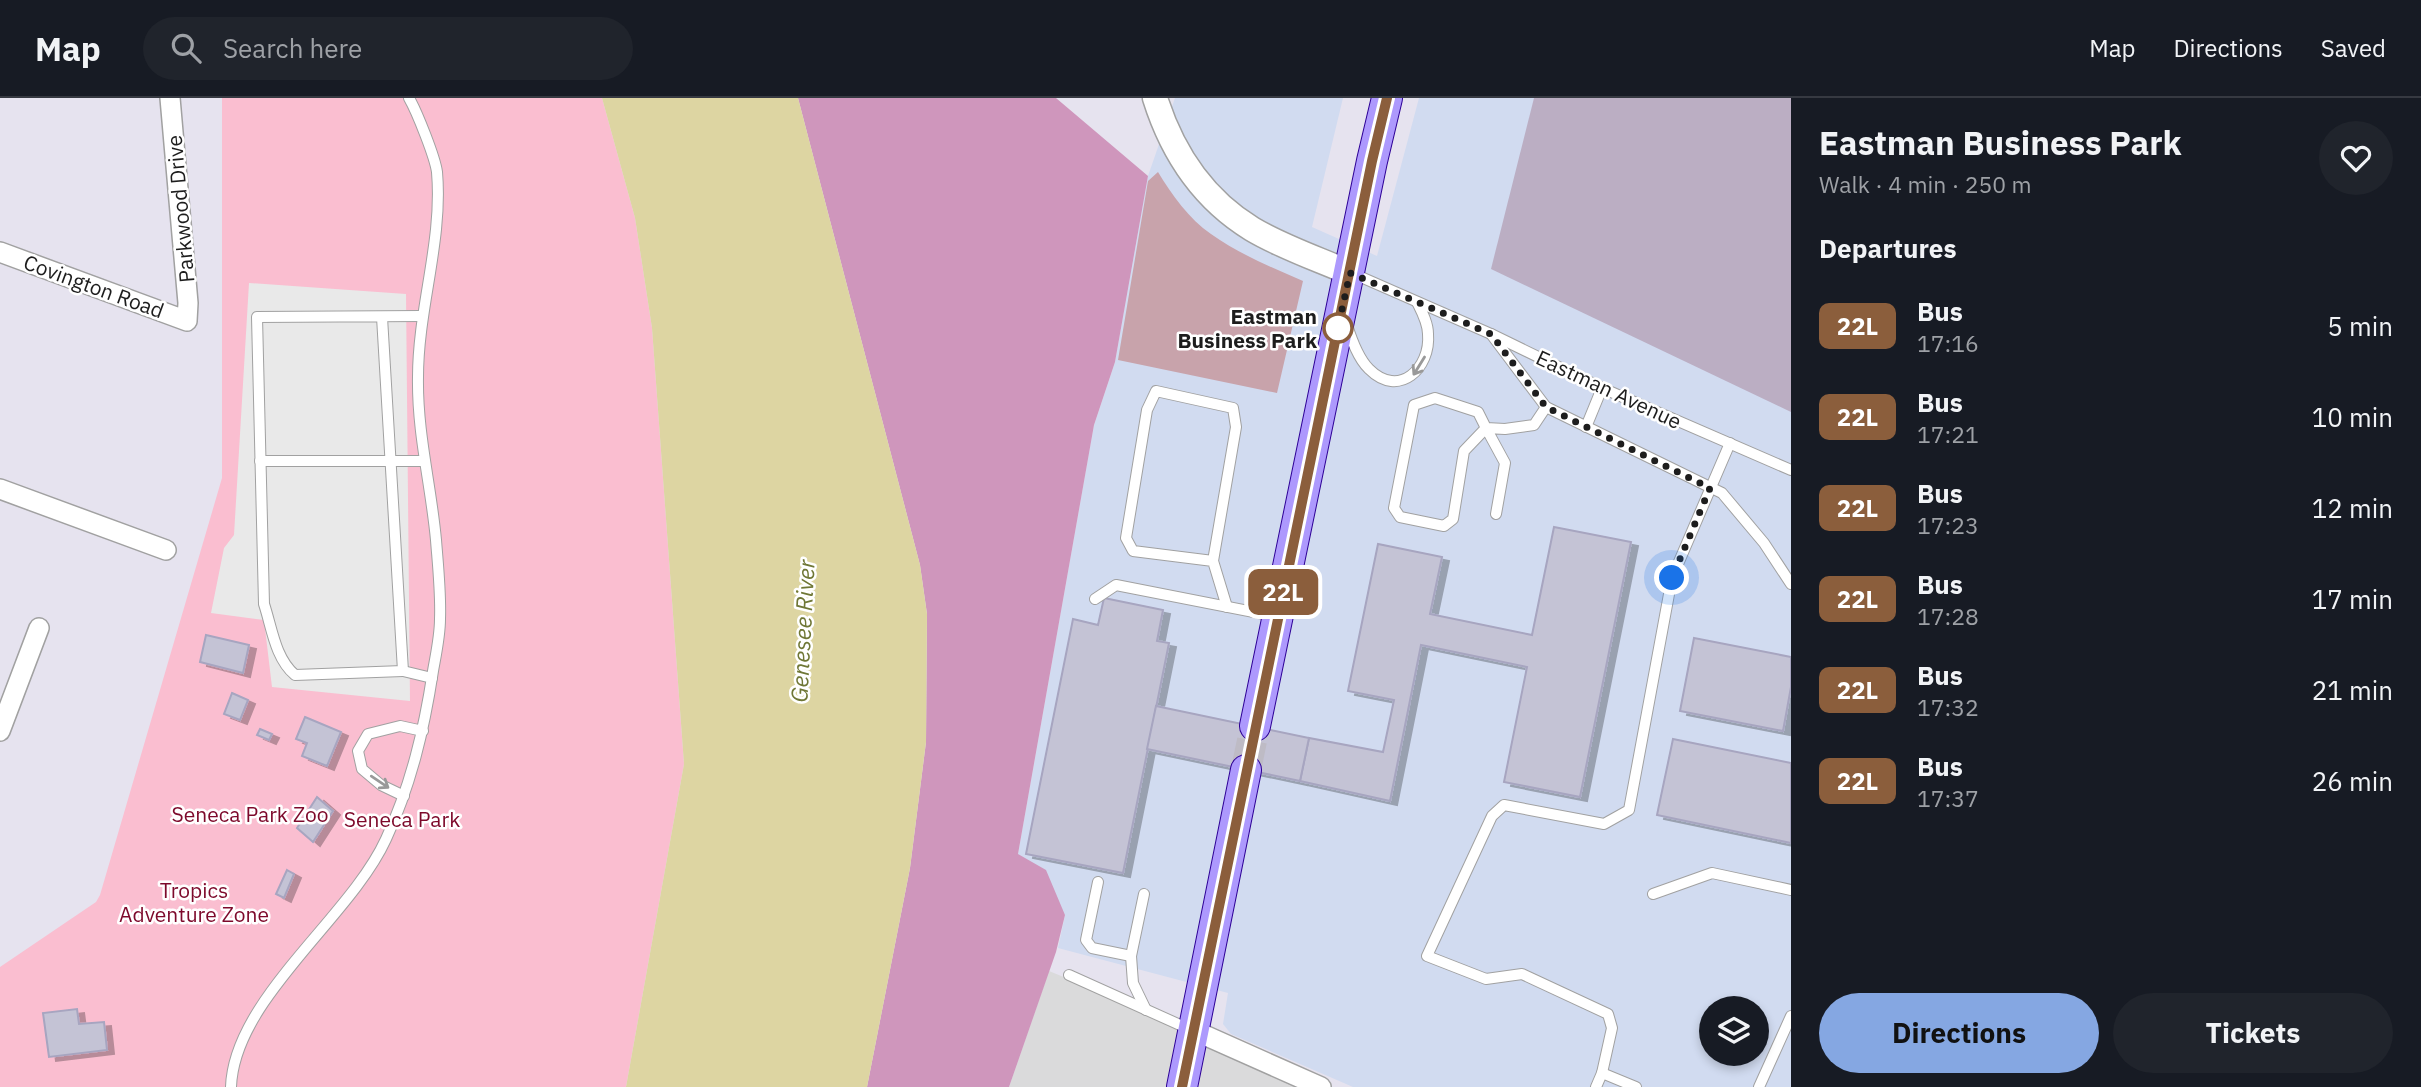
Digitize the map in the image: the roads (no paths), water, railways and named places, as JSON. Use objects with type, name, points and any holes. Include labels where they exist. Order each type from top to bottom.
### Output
[{"type":"main road","points":[[1255,726],[1387,98]]},
{"type":"main road","points":[[1182,1087],[1246,770]]},
{"type":"street","name":"Parkwood Drive","points":[[170,98],[188,303],[187,321]]},
{"type":"street","points":[[1155,98],[1171,140],[1199,183],[1219,205],[1252,229],[1350,273]]},
{"type":"street","name":"Covington Road","points":[[0,252],[187,321]]},
{"type":"street","points":[[0,489],[166,550]]},
{"type":"street","points":[[0,730],[39,628]]},
{"type":"street","points":[[1193,1030],[1321,1087]]},
{"type":"lane","points":[[232,1087],[244,1038],[259,1011],[327,924],[385,842],[404,796],[423,731],[440,620],[436,538],[419,427],[418,375],[422,316],[437,220],[437,169],[409,98]]},
{"type":"lane","name":"Eastman Avenue","points":[[1350,273],[1491,334],[1602,388],[1791,470]]},
{"type":"lane","points":[[1342,312],[1354,346],[1371,372],[1391,381],[1402,381],[1412,377],[1422,365],[1427,353],[1429,334],[1418,302]]},
{"type":"lane","points":[[422,316],[257,317],[260,461],[264,604],[284,665],[295,675],[403,671],[432,678]]},
{"type":"lane","points":[[382,317],[403,671]]},
{"type":"lane","points":[[1491,334],[1546,407],[1722,493],[1764,543],[1791,584]]},
{"type":"lane","points":[[1586,427],[1602,388]]},
{"type":"lane","points":[[1213,561],[1133,551],[1126,538],[1147,410],[1156,391],[1233,408],[1236,427],[1213,561],[1227,607]]},
{"type":"lane","points":[[1486,428],[1465,451],[1454,519],[1444,526],[1400,517],[1394,508],[1414,405],[1435,398],[1478,412],[1506,463],[1496,514]]},
{"type":"lane","points":[[1486,428],[1505,429],[1534,425],[1546,407]]},
{"type":"lane","points":[[1596,1087],[1602,1073],[1612,1028],[1608,1014],[1522,974],[1486,979],[1427,956],[1492,816],[1504,805],[1604,824],[1629,810],[1672,578],[1730,443]]},
{"type":"lane","points":[[260,461],[424,461]]},
{"type":"lane","points":[[1095,599],[1116,585],[1278,617]]},
{"type":"lane","points":[[404,796],[381,785],[362,769],[358,751],[368,734],[400,726],[423,731]]},
{"type":"lane","points":[[1653,894],[1712,873],[1791,890]]},
{"type":"lane","points":[[1098,881],[1086,940],[1092,948],[1131,956]]},
{"type":"lane","points":[[1144,894],[1131,956],[1133,983],[1146,1010]]},
{"type":"lane","points":[[1069,975],[1193,1030]]},
{"type":"lane","points":[[1759,1087],[1791,1016]]},
{"type":"lane","points":[[1602,1073],[1636,1087]]},
{"type":"water","name":"Genesee River","points":[[602,98],[798,98],[920,565],[927,614],[926,742],[910,868],[867,1087],[626,1087],[684,764],[652,328],[635,218]]},
{"type":"tunnel","points":[[1246,770],[1255,726]]},
{"type":"place","name":"Eastman Business Park","points":[[1338,328]]},
{"type":"park label","name":"Seneca Park Zoo","points":[[250,814]]},
{"type":"park label","name":"Seneca Park","points":[[402,819]]},
{"type":"park label","name":"Tropics Adventure Zone","points":[[194,902]]}]
